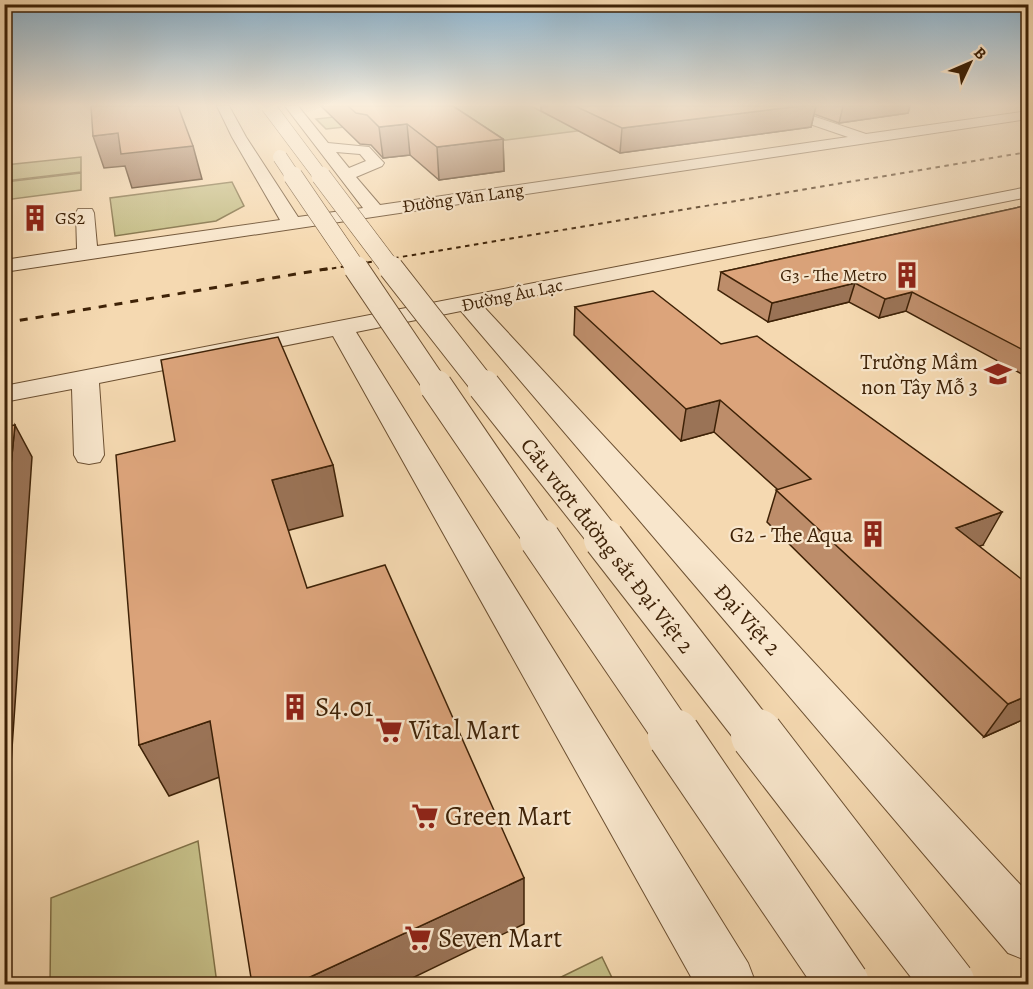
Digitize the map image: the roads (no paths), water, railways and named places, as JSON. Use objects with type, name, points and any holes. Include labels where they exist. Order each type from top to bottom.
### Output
[{"type":"street","points":[[248,152],[292,223]]},
{"type":"street","name":"Cầu vượt đường sắt Đại Việt 2","points":[[276,152],[843,984]]},
{"type":"street","name":"Cầu vượt đường sắt Đại Việt 2","points":[[317,152],[370,243],[666,617],[949,984]]},
{"type":"street","points":[[327,152],[375,211]]},
{"type":"street","points":[[347,175],[376,163],[366,152]]},
{"type":"street","name":"Đường Văn Lang","points":[[4,266],[775,152]]},
{"type":"street","name":"Đường Âu Lạc","points":[[4,394],[1025,195]]},
{"type":"street","points":[[85,213],[87,254]]},
{"type":"street","name":"Đại Việt 2","points":[[468,304],[1029,933]]},
{"type":"street","points":[[341,328],[727,984]]},
{"type":"street","points":[[85,378],[89,455]]},
{"type":"railway","points":[[323,270],[1027,152]]},
{"type":"railway","points":[[4,323],[332,268]]},
{"type":"place","name":"GS2","points":[[35,218]]},
{"type":"place","name":"G3 - The Metro","points":[[907,275]]},
{"type":"place","name":"Trường Mầm non Tây Mỗ 3","points":[[998,374]]},
{"type":"place","name":"G2 - The Aqua","points":[[873,534]]},
{"type":"place","name":"S4.01","points":[[295,707]]},
{"type":"place","name":"Vital Mart","points":[[389,730]]},
{"type":"place","name":"Green Mart","points":[[425,816]]},
{"type":"place","name":"Seven Mart","points":[[418,938]]}]
